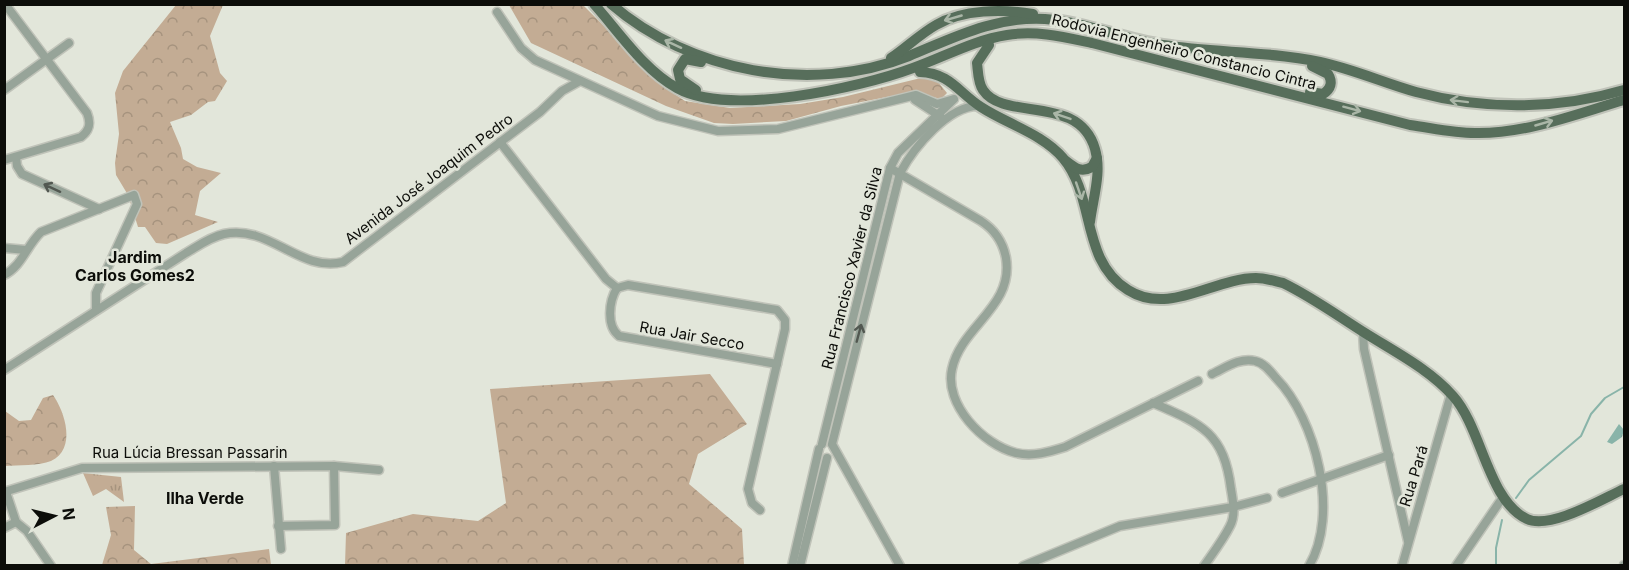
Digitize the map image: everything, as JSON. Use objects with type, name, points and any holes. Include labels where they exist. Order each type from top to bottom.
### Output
[{"type":"main road","name":"Rodovia Engenheiro Constancio Cintra","points":[[594,4],[643,59],[679,89],[728,99],[824,91],[888,76],[1008,34],[1053,35],[1410,125],[1452,131],[1474,133],[1516,130],[1624,100]]},
{"type":"main road","name":"Rodovia Engenheiro Constancio Cintra","points":[[611,4],[660,39],[725,64],[764,72],[821,74],[878,66],[908,56],[973,28],[1016,20],[1052,20],[1162,45],[1304,58],[1453,100],[1518,105],[1561,103],[1624,90]]},
{"type":"main road","points":[[1052,20],[1028,13],[999,11],[948,19],[878,66],[848,76],[802,80],[751,75],[687,59],[681,62],[678,70],[680,80],[689,87],[712,93],[747,94],[855,90],[920,72],[989,45],[1022,38],[1045,38],[1138,55]]},
{"type":"main road","points":[[973,28],[1023,24],[1056,26],[1175,53],[1304,64],[1325,71],[1332,82],[1328,90],[1319,94],[1184,62],[1163,61]]},
{"type":"main road","points":[[989,45],[977,63],[982,88],[987,94],[1006,103],[1062,115],[1073,120],[1091,137],[1098,171],[1090,225]]},
{"type":"main road","points":[[920,72],[944,77],[979,106],[1048,145],[1078,170],[1092,167],[1097,158]]},
{"type":"main road","points":[[1064,159],[1081,193],[1094,248],[1105,270],[1130,291],[1147,297],[1169,298],[1239,280],[1272,280],[1295,289],[1430,374],[1451,394],[1468,418],[1503,497],[1517,513],[1527,519],[1540,520],[1569,514],[1624,489]]},
{"type":"street","points":[[4,160],[81,137],[89,127],[87,113],[5,4]]},
{"type":"street","points":[[496,12],[526,53],[579,81],[673,121],[734,132],[792,127],[920,95],[942,104],[954,99]]},
{"type":"street","points":[[4,90],[69,43]]},
{"type":"street","name":"Avenida José Joaquim Pedro","points":[[4,370],[186,253],[217,236],[238,232],[260,236],[316,263],[343,261],[500,142],[562,91],[579,81]]},
{"type":"street","name":"Rua Francisco Xavier da Silva","points":[[800,566],[819,473],[820,447],[890,168],[898,153],[939,116],[954,99],[957,86]]},
{"type":"street","points":[[909,98],[923,103],[939,116]]},
{"type":"street","name":"Rua Francisco Xavier da Silva","points":[[792,566],[819,473],[834,453],[832,445],[900,173],[939,116],[964,107],[979,106]]},
{"type":"street","points":[[500,142],[606,279],[617,288],[628,285],[777,310],[786,325],[748,489],[752,503],[760,510]]},
{"type":"street","points":[[16,157],[17,166],[22,174],[99,209]]},
{"type":"street","points":[[890,168],[990,226],[1002,243],[1007,269],[999,300],[954,358],[951,372],[951,386],[959,407],[985,436],[1004,449],[1017,454],[1048,452],[1065,447],[1198,381]]},
{"type":"street","points":[[4,276],[17,266],[26,250],[41,232],[131,194],[136,197],[137,204],[96,293],[96,310]]},
{"type":"street","points":[[4,248],[26,250]]},
{"type":"street","name":"Rua Jair Secco","points":[[617,288],[610,321],[612,330],[619,336],[777,364]]},
{"type":"street","points":[[1363,332],[1364,348],[1408,541]]},
{"type":"street","points":[[1212,374],[1237,362],[1253,360],[1262,364],[1282,384],[1298,407],[1315,449],[1321,479],[1322,524],[1309,566]]},
{"type":"street","name":"Rua Pará","points":[[1402,566],[1451,394]]},
{"type":"street","points":[[1153,403],[1195,424],[1220,444],[1228,465],[1233,507],[1230,526],[1204,566]]},
{"type":"street","points":[[848,473],[820,454],[820,447],[832,445],[848,473],[900,566]]},
{"type":"street","points":[[1282,493],[1389,455]]},
{"type":"street","points":[[274,466],[281,549]]},
{"type":"street","points":[[278,526],[335,525],[333,466]]},
{"type":"street","name":"Rua Lúcia Bressan Passarin","points":[[5,492],[82,468],[333,466],[379,470]]},
{"type":"street","points":[[5,492],[16,522],[27,531],[51,566]]},
{"type":"street","points":[[1456,566],[1503,497]]},
{"type":"street","points":[[1023,566],[1120,526],[1233,507],[1267,498]]},
{"type":"street","points":[[5,531],[16,522]]},
{"type":"green space","points":[[176,5],[223,5],[210,36],[220,73],[227,81],[215,101],[208,102],[191,115],[170,122],[183,159],[197,167],[221,173],[200,191],[195,215],[218,222],[167,244],[156,243],[145,227],[138,227],[128,195],[116,175],[115,163],[119,134],[115,93],[123,71]]},
{"type":"green space","points":[[509,5],[583,5],[667,89],[685,101],[730,108],[800,104],[843,97],[925,77],[938,82],[947,93],[941,99],[912,92],[841,106],[786,121],[714,123],[666,106],[531,43]]},
{"type":"green space","points":[[710,374],[747,424],[698,454],[689,484],[742,529],[744,565],[345,565],[346,533],[413,514],[478,521],[506,503],[490,389]]},
{"type":"green space","points":[[53,395],[64,420],[66,439],[64,448],[51,461],[41,464],[5,466],[5,411],[19,421],[31,420],[43,398]]},
{"type":"green space","points":[[83,473],[121,477],[124,502],[106,489],[93,496]]},
{"type":"green space","points":[[135,506],[134,550],[151,564],[269,549],[271,565],[102,565],[111,535],[106,507]]},
{"type":"water","points":[[1619,424],[1624,430],[1622,437],[1612,444],[1607,442]]},
{"type":"waterway","points":[[1516,498],[1529,480],[1581,436],[1591,414],[1605,398],[1624,387]]},
{"type":"waterway","points":[[1496,566],[1496,548],[1502,520]]},
{"type":"district","name":"Jardim Carlos Gomes2","points":[[135,266]]},
{"type":"district","name":"Ilha Verde","points":[[205,498]]}]
